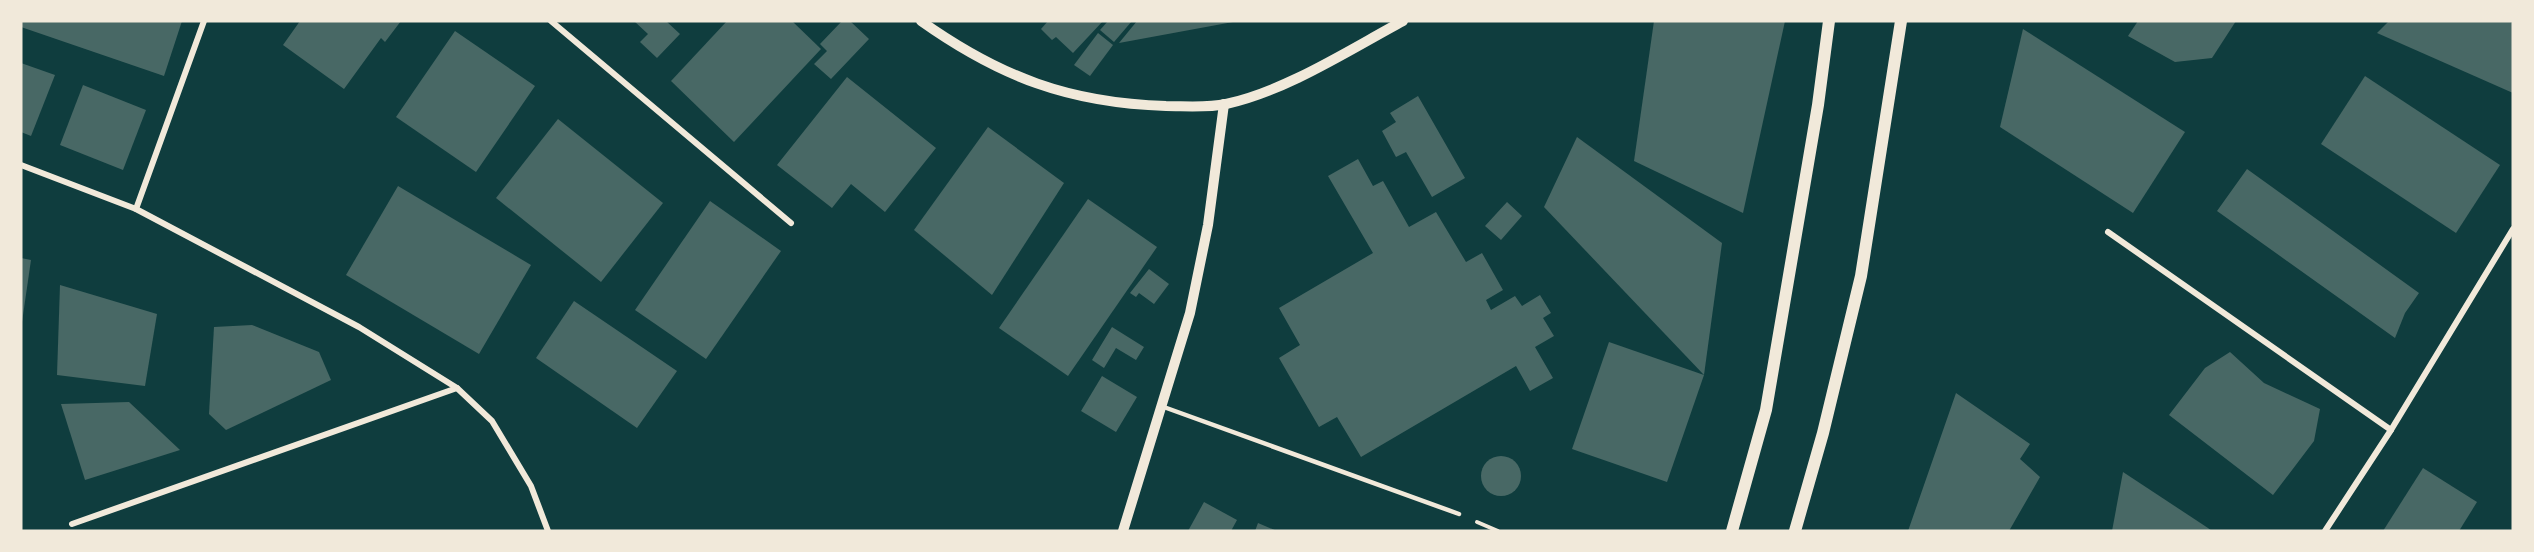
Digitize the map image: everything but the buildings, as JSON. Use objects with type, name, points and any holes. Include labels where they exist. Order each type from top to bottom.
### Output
[{"type":"main road","points":[[1732,531],[1766,410],[1816,116],[1829,21]]},
{"type":"main road","points":[[1795,531],[1823,433],[1861,276],[1901,21]]},
{"type":"street","points":[[136,209],[204,21]]},
{"type":"street","points":[[551,21],[791,223]]},
{"type":"street","points":[[921,21],[953,44],[1006,72],[1049,90],[1131,105],[1224,104],[1281,84],[1403,21]]},
{"type":"street","points":[[1123,531],[1190,313],[1201,264],[1224,104]]},
{"type":"street","points":[[21,165],[136,209],[359,327],[457,388],[492,421],[531,486],[549,531]]},
{"type":"street","points":[[2325,531],[2391,430],[2513,229]]},
{"type":"street","points":[[2108,232],[2391,430]]},
{"type":"street","points":[[72,524],[457,388]]},
{"type":"lane","points":[[1161,406],[1460,514]]}]
